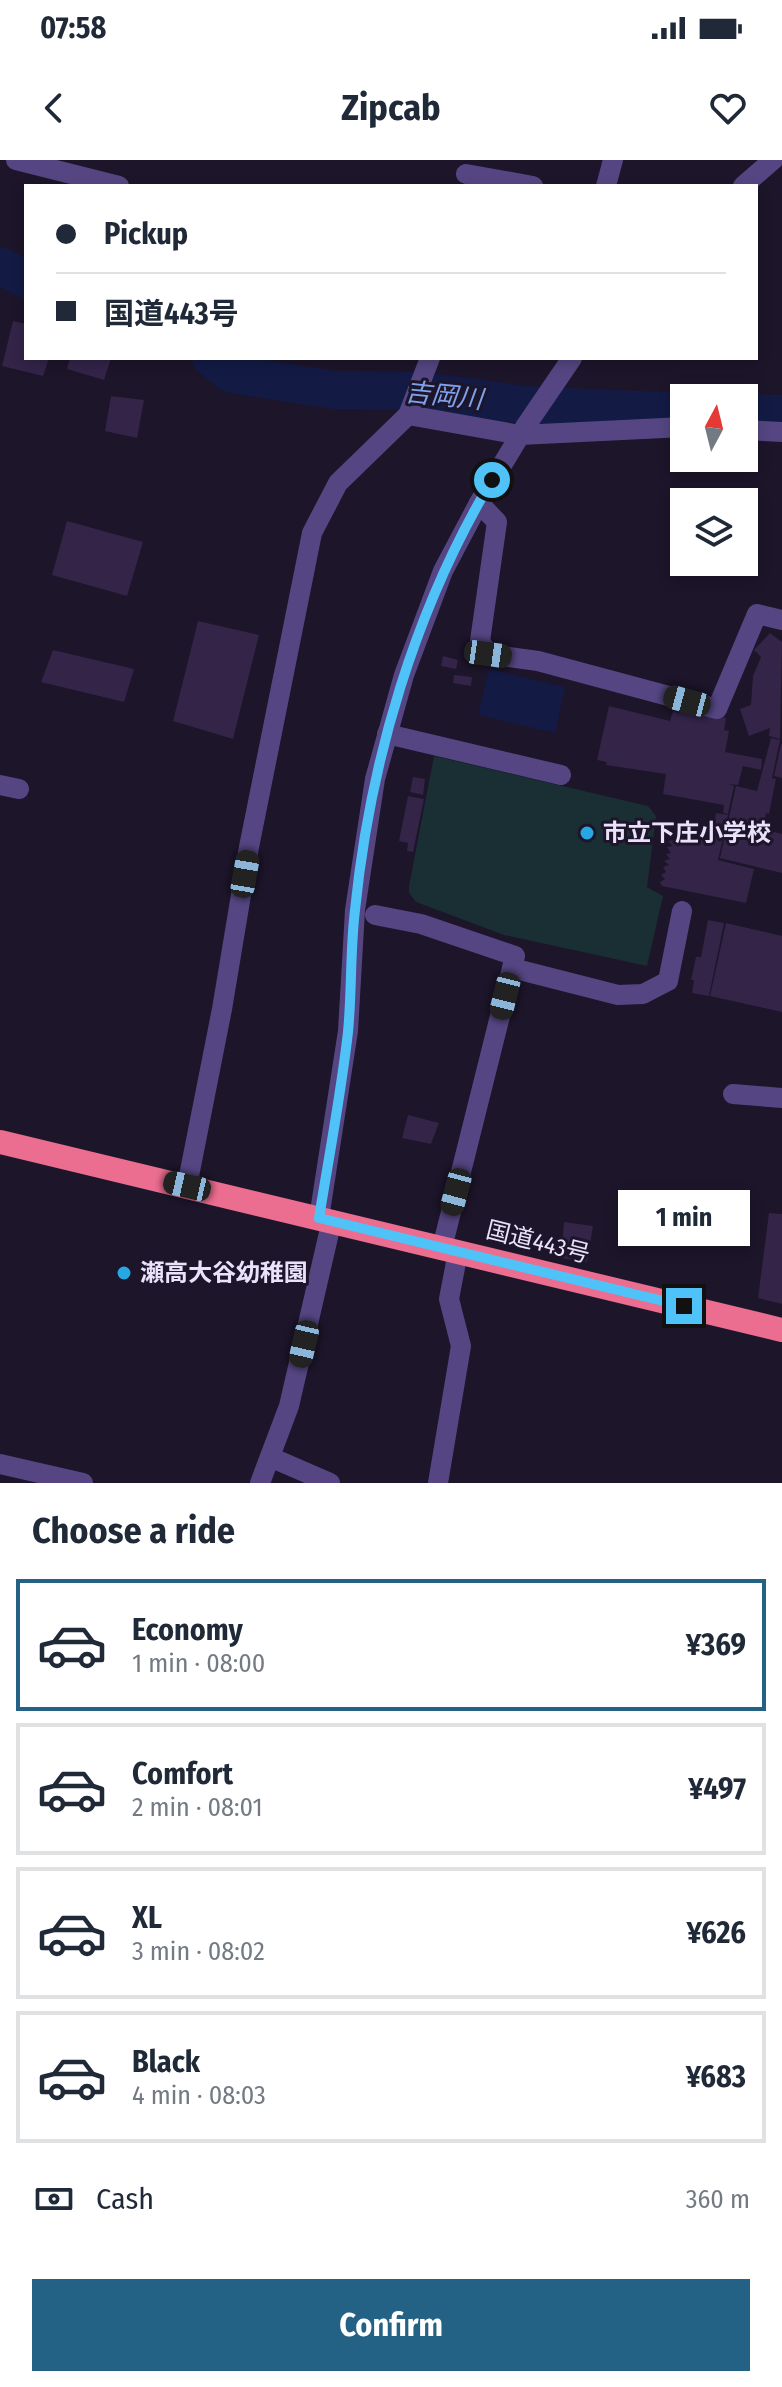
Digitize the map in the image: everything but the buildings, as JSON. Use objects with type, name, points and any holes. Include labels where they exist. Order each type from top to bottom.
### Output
[{"type":"highway","name":"国道443号","points":[[0,1142],[782,1330]]},
{"type":"street","points":[[16,160],[111,184]]},
{"type":"street","points":[[607,184],[613,160]]},
{"type":"street","points":[[745,184],[773,160]]},
{"type":"street","points":[[466,173],[523,184]]},
{"type":"street","points":[[187,1186],[222,1009],[249,847],[312,533],[338,483],[408,415],[429,360]]},
{"type":"street","points":[[260,1483],[289,1406],[325,1219],[348,1031],[355,910],[375,779],[387,734],[404,675],[443,571],[522,431],[571,360]]},
{"type":"street","points":[[408,415],[522,431],[670,427]]},
{"type":"street","points":[[758,431],[782,432]]},
{"type":"street","points":[[479,503],[497,522],[480,641],[488,654],[538,661],[717,709],[757,614],[782,620]]},
{"type":"street","points":[[387,734],[561,775]]},
{"type":"street","points":[[375,915],[421,924],[514,962],[618,995],[643,994],[668,981],[682,911]]},
{"type":"street","points":[[438,1483],[461,1346],[449,1299],[450,1250],[514,962]]},
{"type":"street","points":[[733,1094],[782,1098]]},
{"type":"street","points":[[270,1457],[330,1483]]},
{"type":"street","points":[[0,1464],[83,1483]]},
{"type":"green space","points":[[434,756],[648,806],[656,816],[647,887],[663,896],[647,966],[504,935],[416,902],[409,893],[409,886]]},
{"type":"water","points":[[489,669],[565,687],[555,733],[478,715]]},
{"type":"waterway","name":"吉岡川","points":[[0,266],[24,278]]},
{"type":"waterway","name":"吉岡川","points":[[214,360],[231,374],[334,390],[424,391],[524,405],[670,411]]},
{"type":"waterway","name":"吉岡川","points":[[758,413],[782,414]]},
{"type":"place","name":"市立下庄小学校","points":[[587,833]]},
{"type":"place","name":"瀬高大谷幼稚園","points":[[124,1273]]},
{"type":"route","points":[[492,480],[443,571],[404,675],[375,779],[355,910],[348,1031],[319,1218],[684,1306]]}]
